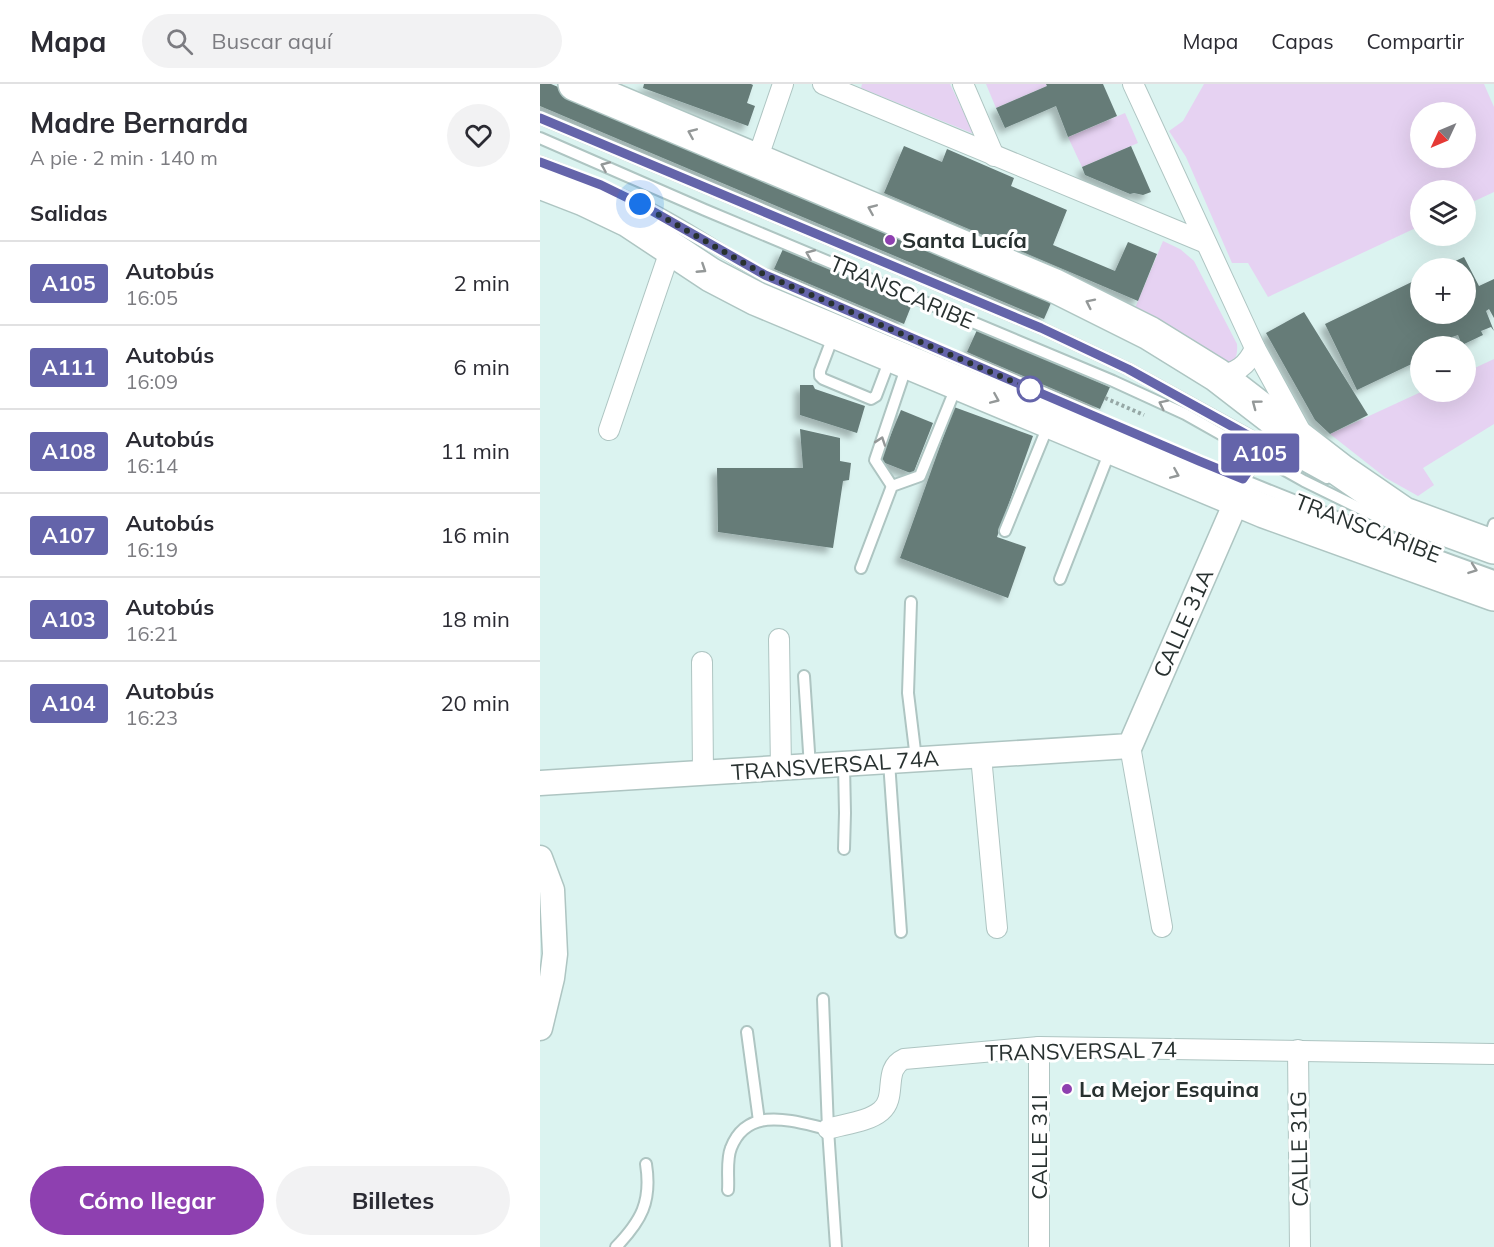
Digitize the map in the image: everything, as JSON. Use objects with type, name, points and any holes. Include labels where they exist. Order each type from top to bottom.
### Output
[{"type":"highway","points":[[575,84],[618,92],[757,160],[1055,286],[1149,333],[1217,375],[1409,524],[1493,551]]},
{"type":"highway","points":[[540,182],[606,208],[628,220],[739,291],[1112,448],[1240,489],[1291,522],[1494,594]]},
{"type":"street","points":[[757,160],[783,84]]},
{"type":"street","points":[[823,84],[1206,243]]},
{"type":"street","points":[[963,84],[994,156]]},
{"type":"street","points":[[1132,84],[1255,348],[1308,445]]},
{"type":"street","points":[[609,430],[671,248]]},
{"type":"street","points":[[1217,375],[1235,372],[1244,366],[1251,358],[1255,348]]},
{"type":"street","name":"CALLE 31A","points":[[1130,746],[1240,489]]},
{"type":"street","points":[[779,639],[781,769]]},
{"type":"street","points":[[702,662],[703,774]]},
{"type":"street","points":[[1130,746],[1162,927]]},
{"type":"street","name":"TRANSVERSAL 74A","points":[[540,783],[1130,746]]},
{"type":"street","points":[[981,756],[997,928]]},
{"type":"street","points":[[540,858],[555,954],[552,978],[540,1028]]},
{"type":"street","name":"TRANSVERSAL 74","points":[[828,1129],[880,1112],[888,1103],[892,1068],[904,1059],[1039,1047],[1494,1054]]},
{"type":"street","name":"CALLE 31I","points":[[1039,1047],[1039,1247]]},
{"type":"street","name":"CALLE 31G","points":[[1299,1050],[1300,1247]]},
{"type":"lane","name":"TRANSCARIBE","points":[[540,117],[1041,328],[1128,369],[1409,524]]},
{"type":"lane","name":"TRANSCARIBE","points":[[540,138],[1113,381],[1185,414],[1345,502],[1409,524]]},
{"type":"lane","name":"TRANSCARIBE","points":[[540,162],[601,185],[640,204],[765,275],[1240,489],[1363,527],[1493,551]]},
{"type":"lane","points":[[834,332],[820,376],[871,399],[876,396],[900,359]]},
{"type":"lane","points":[[892,486],[875,460],[900,359]]},
{"type":"lane","points":[[861,568],[892,486],[920,476],[958,384]]},
{"type":"lane","points":[[1005,531],[1049,422]]},
{"type":"lane","points":[[1240,489],[1259,456],[1262,443]]},
{"type":"lane","points":[[1060,579],[1112,448]]},
{"type":"lane","name":"TRANSCARIBE","points":[[1446,546],[1493,551]]},
{"type":"lane","points":[[910,603],[908,693],[916,760]]},
{"type":"lane","points":[[804,676],[810,767]]},
{"type":"lane","points":[[888,762],[901,932]]},
{"type":"lane","points":[[844,765],[844,849]]},
{"type":"lane","points":[[823,999],[828,1129],[836,1247]]},
{"type":"lane","points":[[747,1032],[759,1121]]},
{"type":"lane","points":[[728,1190],[730,1150],[744,1130],[759,1121],[776,1118],[828,1129]]},
{"type":"lane","points":[[616,1247],[630,1232],[644,1208],[648,1179],[646,1164]]},
{"type":"shaded area","points":[[862,84],[950,84],[974,134],[861,88]]},
{"type":"shaded area","points":[[986,84],[1046,84],[1047,86],[996,108]]},
{"type":"shaded area","points":[[1204,84],[1484,84],[1494,107],[1494,192],[1476,200],[1476,180],[1410,180],[1410,231],[1268,297],[1248,263],[1232,263],[1186,157],[1169,131],[1183,121]]},
{"type":"shaded area","points":[[1125,113],[1138,143],[1082,167],[1068,137]]},
{"type":"shaded area","points":[[1163,241],[1180,249],[1194,261],[1237,344],[1235,359],[1223,367],[1133,313]]},
{"type":"shaded area","points":[[1494,359],[1494,424],[1423,468],[1434,485],[1418,496],[1386,478],[1330,434],[1410,397],[1410,402],[1476,402],[1476,367]]},
{"type":"building","name":"Santa Lucía","points":[[540,84],[551,84],[1054,296],[1044,319],[540,106]]},
{"type":"building","points":[[644,84],[751,84],[753,85],[747,103],[755,106],[748,126],[643,88]]},
{"type":"building","points":[[1046,84],[1103,84],[1117,116],[1068,137],[1056,106],[1005,128],[996,108],[1047,86]]},
{"type":"building","points":[[904,146],[942,162],[947,149],[1014,178],[1011,186],[1067,210],[1053,245],[1115,271],[1128,242],[1157,254],[1138,301],[884,193]]},
{"type":"building","points":[[1131,146],[1151,192],[1143,195],[1130,194],[1085,175],[1082,167]]},
{"type":"building","points":[[783,249],[912,304],[904,324],[774,269]]},
{"type":"building","points":[[1494,279],[1494,318],[1489,309],[1486,311],[1494,331],[1491,327],[1481,331],[1483,335],[1476,338],[1476,336],[1458,335],[1410,336],[1410,365],[1357,390],[1325,324],[1410,283],[1410,324],[1476,324],[1476,280],[1479,286]]},
{"type":"building","points":[[1304,312],[1368,415],[1330,434],[1315,420],[1266,333]]},
{"type":"building","points":[[977,330],[1110,387],[1100,409],[967,352]]},
{"type":"building","points":[[800,385],[813,385],[815,389],[865,406],[857,433],[800,415]]},
{"type":"building","points":[[954,407],[1033,436],[997,537],[1026,547],[1008,598],[900,558]]},
{"type":"building","points":[[901,410],[933,423],[913,474],[880,461]]},
{"type":"building","points":[[800,429],[840,438],[840,461],[851,463],[849,480],[843,481],[833,548],[718,532],[717,468],[803,468]]},
{"type":"bus line","name":"A105","points":[[540,118],[1041,328],[1178,395],[1262,443],[1259,456],[1243,479],[765,275],[640,204],[601,185],[540,162]]},
{"type":"place","name":"Santa Lucía","points":[[890,240]]},
{"type":"place","name":"La Mejor Esquina","points":[[1067,1089]]},
{"type":"route","points":[[640,204],[765,275],[1030,389]]}]
